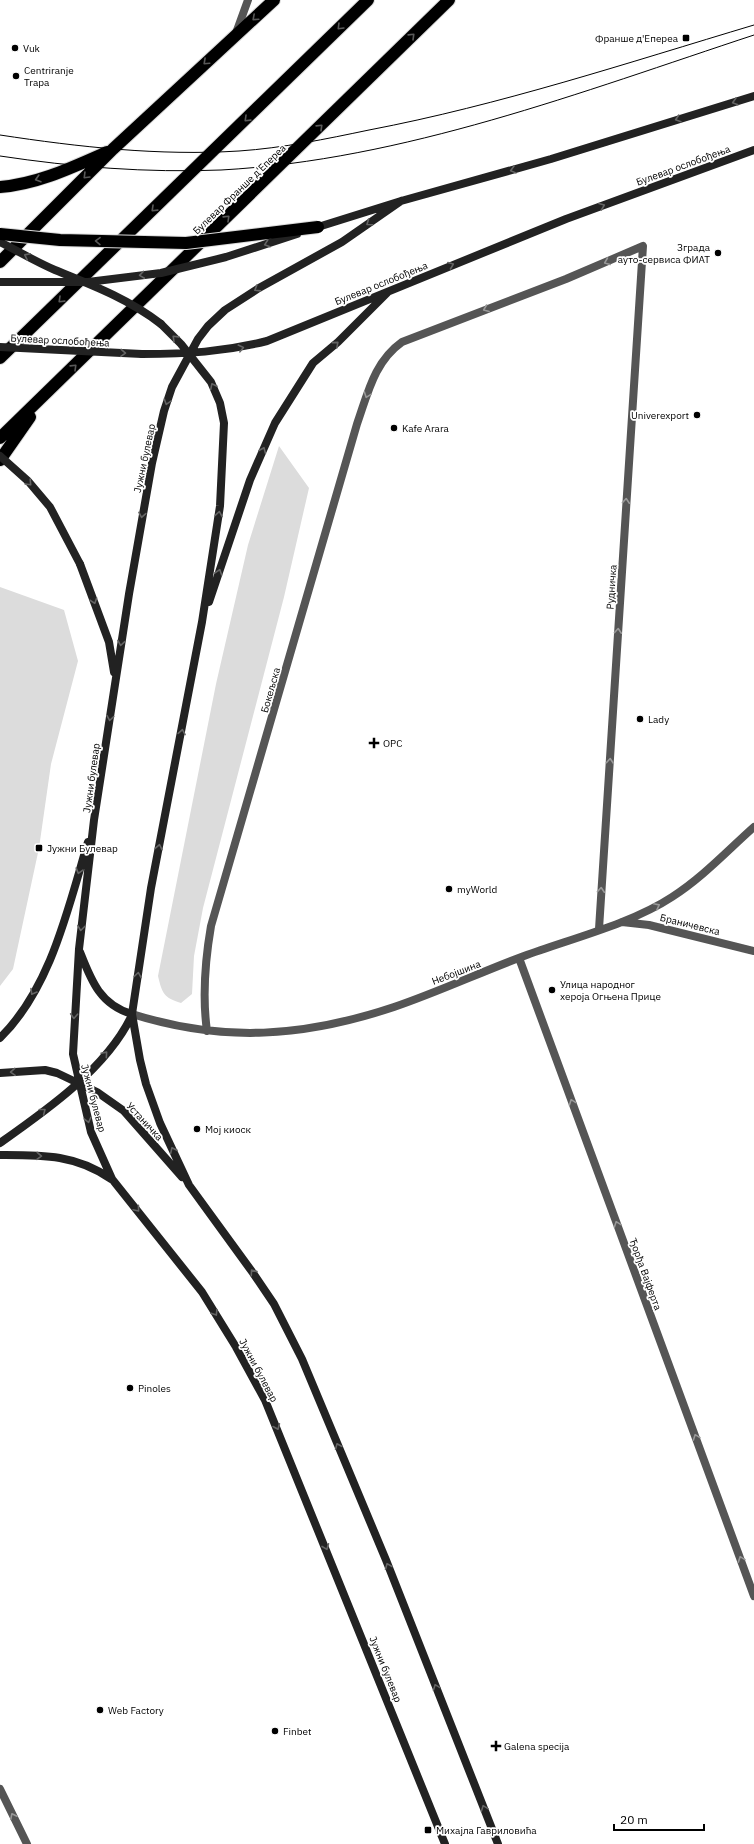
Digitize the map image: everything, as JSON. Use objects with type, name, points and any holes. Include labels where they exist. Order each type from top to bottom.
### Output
[{"type":"highway","points":[[0,262],[114,149],[274,0]]},
{"type":"highway","points":[[0,358],[368,0]]},
{"type":"highway","name":"Булевар Франше д'Епереа","points":[[46,395],[449,0]]},
{"type":"highway","points":[[0,187],[15,186],[64,171],[114,149]]},
{"type":"highway","points":[[0,234],[60,240],[186,243],[318,227]]},
{"type":"highway","points":[[0,438],[46,395]]},
{"type":"highway","points":[[0,460],[46,395]]},
{"type":"main road","points":[[0,282],[88,282],[161,273],[197,266],[401,201],[551,159],[754,96]]},
{"type":"main road","name":"Булевар ослобођења","points":[[0,347],[142,354],[188,354],[232,350],[267,341],[566,219],[754,150]]},
{"type":"main road","name":"Јужни булевар","points":[[401,201],[342,242],[258,288],[225,310],[208,326],[188,354],[172,387],[164,411],[152,463],[94,820],[79,949],[73,1044],[74,1062],[78,1082],[91,1132],[112,1179],[202,1292],[236,1347],[265,1400],[445,1844]]},
{"type":"main road","points":[[0,242],[54,269],[88,282],[139,308],[161,324],[181,344],[211,382],[220,402],[224,423],[220,506],[202,622],[151,888],[132,1014],[126,1027],[110,1050],[94,1068],[24,1126],[0,1143]]},
{"type":"main road","points":[[202,622],[250,480],[275,423],[295,388],[313,363],[338,342],[389,290]]},
{"type":"main road","points":[[0,456],[28,481],[50,507],[80,564],[109,642],[116,680]]},
{"type":"main road","points":[[0,1038],[21,1013],[54,952],[94,820]]},
{"type":"main road","points":[[79,949],[93,985],[102,996],[118,1009],[132,1014]]},
{"type":"main road","points":[[132,1014],[138,1053],[146,1084],[160,1122],[189,1185],[254,1273],[274,1304],[302,1359],[386,1560],[498,1844]]},
{"type":"main road","name":"Устаничка","points":[[0,1072],[45,1070],[57,1072],[97,1092],[124,1112],[189,1185]]},
{"type":"main road","points":[[0,1155],[67,1158],[91,1166],[112,1179]]},
{"type":"street","points":[[235,36],[248,0]]},
{"type":"street","name":"Рудничка","points":[[382,359],[390,350],[402,342],[566,279],[643,246],[599,929]]},
{"type":"street","name":"Бокељска","points":[[207,1031],[203,1005],[204,979],[211,926],[357,424],[375,372],[382,359]]},
{"type":"street","name":"Небојшина","points":[[132,1014],[158,1022],[207,1031],[276,1033],[333,1024],[394,1007],[519,958],[621,922],[659,905],[695,881],[754,827]]},
{"type":"street","name":"Браничевска","points":[[621,922],[649,925],[754,951]]},
{"type":"street","name":"Ђорђа Вајферта","points":[[519,958],[754,1596]]},
{"type":"street","points":[[0,1789],[27,1844]]},
{"type":"shaded area","points":[[279,446],[309,488],[284,597],[203,908],[194,956],[192,994],[181,1003],[167,997],[161,987],[158,976],[216,684],[248,545]]},
{"type":"shaded area","points":[[0,587],[64,610],[78,661],[51,764],[39,848],[13,969],[0,986]]},
{"type":"tram line","points":[[0,135],[89,147],[149,151],[209,152],[255,150],[337,137],[418,120],[515,96],[754,25]]},
{"type":"tram line","points":[[0,156],[82,166],[166,171],[221,170],[289,164],[357,153],[424,138],[491,120],[623,79],[754,35]]},
{"type":"place","name":"Франше д'Епереа","points":[[686,38]]},
{"type":"place","name":"Vuk","points":[[15,48]]},
{"type":"place","name":"Centriranje Trapa","points":[[16,76]]},
{"type":"place","name":"Зграда ауто-сервиса ФИАТ","points":[[718,253]]},
{"type":"place","name":"Univerexport","points":[[697,415]]},
{"type":"place","name":"Kafe Arara","points":[[394,428]]},
{"type":"place","name":"Lady","points":[[640,719]]},
{"type":"place","name":"ОРС","points":[[374,743]]},
{"type":"place","name":"Јужни Булевар","points":[[39,848]]},
{"type":"place","name":"myWorld","points":[[449,889]]},
{"type":"place","name":"Улица народног хероја Огњена Прице","points":[[552,990]]},
{"type":"place","name":"Мој киоск","points":[[197,1129]]},
{"type":"place","name":"Pinoles","points":[[130,1388]]},
{"type":"place","name":"Web Factory","points":[[100,1710]]},
{"type":"place","name":"Finbet","points":[[275,1731]]},
{"type":"place","name":"Galena specija","points":[[496,1746]]},
{"type":"place","name":"Михајла Гавриловића","points":[[428,1830]]}]
